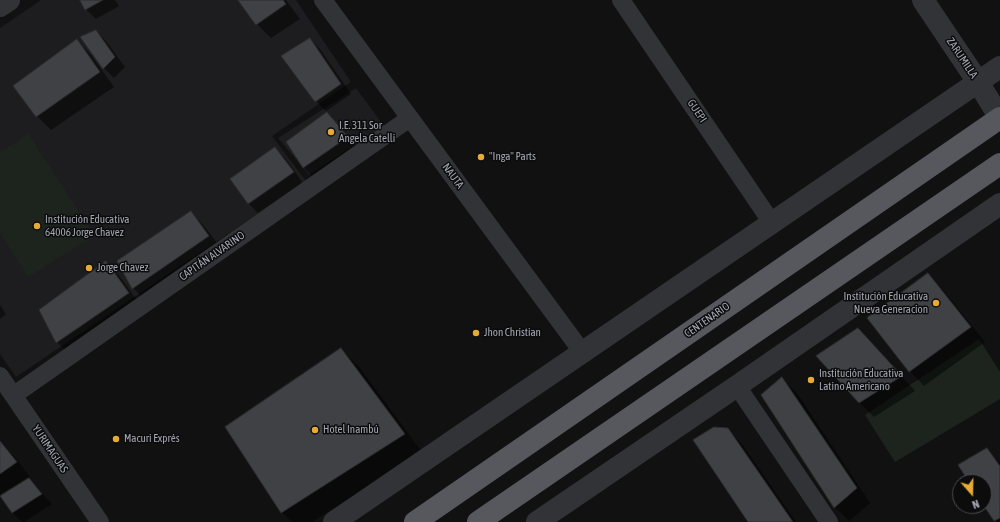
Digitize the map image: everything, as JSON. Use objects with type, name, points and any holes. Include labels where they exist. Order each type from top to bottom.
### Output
[{"type":"highway","name":"CENTENARIO","points":[[414,522],[1000,118]]},
{"type":"highway","points":[[478,522],[1000,164]]},
{"type":"street","points":[[0,6],[9,0]]},
{"type":"street","name":"NAUTA","points":[[323,0],[583,352]]},
{"type":"street","name":"GUEPI","points":[[621,0],[772,223]]},
{"type":"street","name":"ZARUMILLA","points":[[923,0],[978,82],[1000,118]]},
{"type":"street","points":[[334,522],[1000,67]]},
{"type":"street","name":"CAPITÁN ALVARINO","points":[[14,395],[410,118]]},
{"type":"street","points":[[537,522],[1000,204]]},
{"type":"street","name":"YURIMAGUAS","points":[[0,376],[100,522]]},
{"type":"street","points":[[737,386],[829,522]]},
{"type":"shaded area","name":"Jorge Chavez","points":[[41,0],[296,0],[351,82],[272,136],[306,181],[16,377],[0,354],[0,28]]},
{"type":"shaded area","name":"I.E. 311 Sor Angela Catelli","points":[[356,88],[384,126],[309,175],[278,138]]},
{"type":"shaded area","points":[[28,134],[94,235],[29,277],[0,233],[0,153]]},
{"type":"shaded area","points":[[979,339],[1000,372],[1000,399],[895,462],[865,415]]},
{"type":"building","points":[[80,0],[103,0],[85,10]]},
{"type":"building","points":[[238,0],[283,0],[286,4],[256,25]]},
{"type":"building","points":[[96,30],[115,57],[103,69],[80,37]]},
{"type":"building","points":[[310,38],[341,84],[315,102],[281,56]]},
{"type":"building","points":[[77,39],[100,72],[36,117],[13,86]]},
{"type":"building","points":[[327,112],[348,137],[303,168],[286,142]]},
{"type":"building","points":[[275,147],[294,172],[248,204],[230,179]]},
{"type":"building","points":[[191,211],[209,236],[132,289],[117,261]]},
{"type":"building","points":[[106,261],[129,293],[56,343],[39,310]]},
{"type":"building","points":[[928,273],[971,327],[909,372],[867,318]]},
{"type":"building","points":[[858,328],[902,376],[859,403],[816,356]]},
{"type":"building","name":"Hotel Inambú","points":[[341,348],[405,434],[281,513],[225,427]]},
{"type":"building","points":[[782,377],[857,488],[834,508],[761,395]]},
{"type":"building","points":[[714,427],[728,428],[793,522],[748,522],[693,440]]},
{"type":"building","points":[[0,441],[17,462],[0,474]]},
{"type":"building","points":[[987,448],[1000,466],[1000,518],[994,521],[989,514],[992,514],[992,474],[964,474],[958,465]]},
{"type":"building","points":[[29,478],[42,494],[12,513],[0,496]]},
{"type":"place","name":"I.E. 311 Sor Angela Catelli","points":[[331,132]]},
{"type":"place","name":"\"Inga\" Parts","points":[[481,157]]},
{"type":"place","name":"Institución Educativa 64006 Jorge Chavez","points":[[37,226]]},
{"type":"place","name":"Jorge Chavez","points":[[89,268]]},
{"type":"place","name":"Institución Educativa Nueva Generacion","points":[[936,303]]},
{"type":"place","name":"Jhon Christian","points":[[476,333]]},
{"type":"place","name":"Institución Educativa Latino Americano","points":[[811,380]]},
{"type":"place","name":"Hotel Inambú","points":[[315,430]]},
{"type":"place","name":"Macuri Exprés","points":[[116,439]]}]
